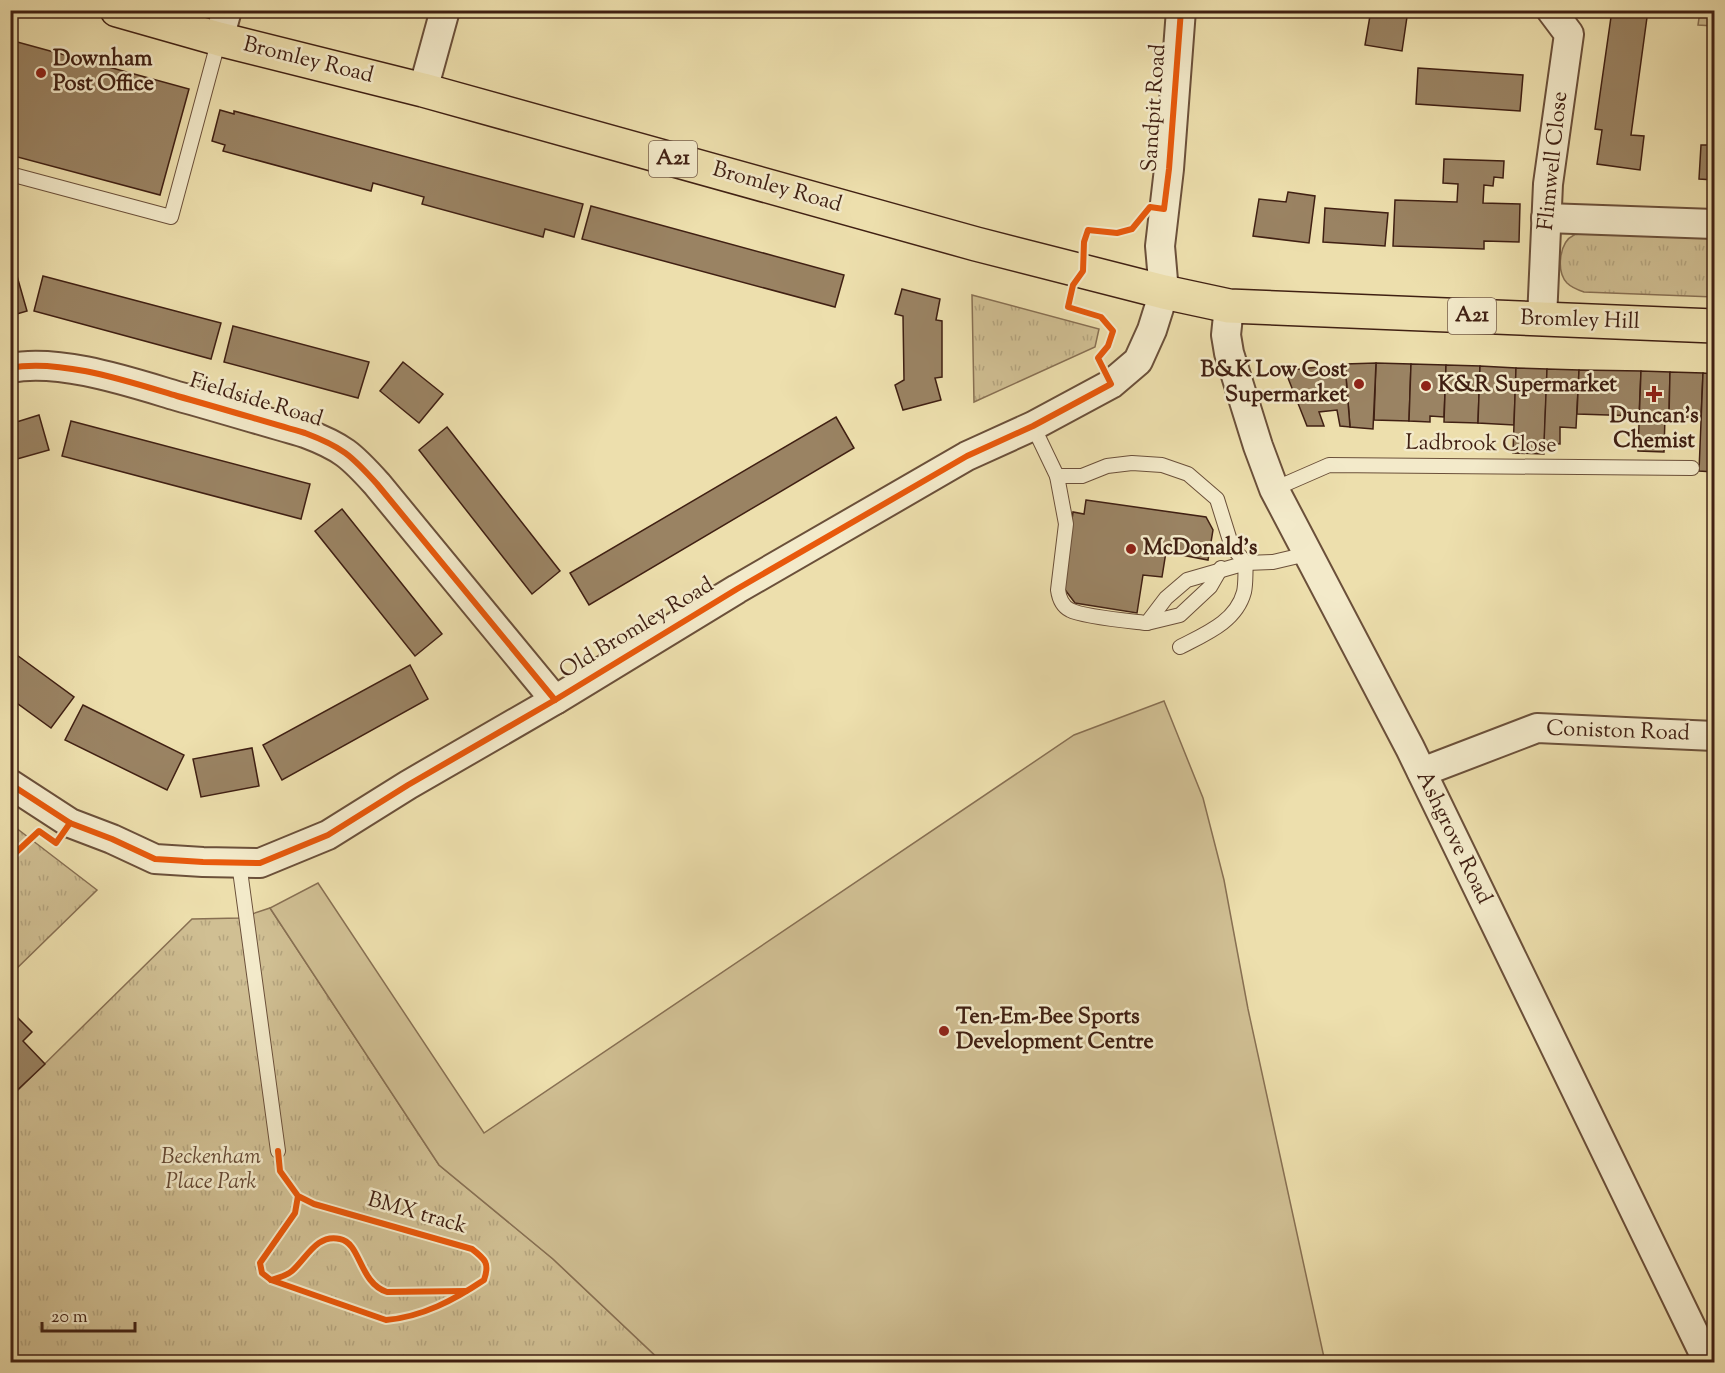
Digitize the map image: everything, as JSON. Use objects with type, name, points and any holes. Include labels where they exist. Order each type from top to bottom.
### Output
[{"type":"main road","name":"Bromley Road","points":[[117,10],[223,25],[423,90],[964,241],[1164,292],[1229,306]]},
{"type":"main road","name":"Bromley Hill","points":[[1229,306],[1714,326]]},
{"type":"street","points":[[423,90],[445,10]]},
{"type":"street","name":"Sandpit Road","points":[[1164,292],[1160,246],[1169,169],[1181,10]]},
{"type":"street","name":"Flimwell Close","points":[[1542,319],[1548,184],[1569,34],[1551,10]]},
{"type":"street","points":[[1546,218],[1714,224]]},
{"type":"street","name":"Old Bromley Road","points":[[10,784],[70,823],[155,859],[260,863],[328,835],[737,589],[967,456],[1033,426],[1111,384],[1138,361],[1164,292]]},
{"type":"street","name":"Ashgrove Road","points":[[1229,306],[1226,335],[1229,353],[1274,489],[1422,772],[1708,1362]]},
{"type":"street","name":"Fieldside Road","points":[[10,368],[23,365],[59,368],[117,379],[305,433],[329,442],[352,456],[555,700]]},
{"type":"street","name":"Coniston Road","points":[[1422,772],[1537,728],[1714,736]]},
{"type":"lane","points":[[10,174],[171,217],[223,25]]},
{"type":"lane","points":[[1033,426],[1057,476],[1066,524],[1058,590],[1060,600],[1070,610],[1147,623],[1180,615],[1210,586],[1221,568]]},
{"type":"lane","points":[[1057,476],[1082,476],[1107,466],[1132,463],[1162,465],[1188,474],[1218,499],[1232,546],[1246,563],[1244,591],[1234,611],[1216,628],[1180,647]]},
{"type":"lane","name":"Ladbrook Close","points":[[1274,489],[1329,465],[1692,468]]},
{"type":"lane","points":[[1147,623],[1166,598],[1187,580],[1221,568],[1246,563],[1273,562],[1307,554]]},
{"type":"lane","points":[[239,863],[278,1151]]},
{"type":"green space","points":[[1700,11],[1714,11],[1714,26],[1698,25]]},
{"type":"green space","points":[[1589,232],[1714,236],[1714,297],[1584,292],[1575,288],[1567,283],[1561,271],[1562,250],[1574,235]]},
{"type":"green space","points":[[972,295],[1099,329],[1095,347],[974,402]]},
{"type":"green space","name":"Ten-Em-Bee Sports Development Centre","points":[[1164,701],[1203,798],[1224,880],[1248,1009],[1325,1362],[662,1362],[553,1259],[439,1165],[270,908],[318,883],[484,1133],[1074,735]]},
{"type":"green space","points":[[11,824],[97,890],[10,974]]},
{"type":"green space","name":"Beckenham Place Park","points":[[270,908],[439,1165],[553,1259],[662,1362],[11,1362],[11,1097],[192,919],[240,918]]},
{"type":"building","points":[[1371,10],[1408,10],[1402,51],[1365,45]]},
{"type":"building","points":[[1612,10],[1648,10],[1631,135],[1644,136],[1640,170],[1597,164],[1602,130],[1595,129]]},
{"type":"building","points":[[10,40],[189,89],[160,195],[10,155]]},
{"type":"building","points":[[1418,68],[1523,75],[1520,111],[1416,104]]},
{"type":"building","points":[[220,110],[234,114],[234,111],[583,204],[574,237],[545,229],[543,237],[422,204],[424,197],[373,183],[371,191],[223,151],[225,145],[212,141]]},
{"type":"building","points":[[1701,145],[1714,145],[1714,180],[1699,179]]},
{"type":"building","points":[[1444,159],[1504,161],[1503,178],[1494,177],[1493,186],[1484,185],[1483,203],[1520,204],[1519,242],[1484,241],[1484,249],[1393,246],[1395,200],[1457,202],[1458,184],[1443,183]]},
{"type":"building","points":[[1288,192],[1315,196],[1309,243],[1253,236],[1259,199],[1286,202]]},
{"type":"building","points":[[591,206],[844,275],[835,307],[582,239]]},
{"type":"building","points":[[1325,208],[1388,213],[1385,246],[1323,242]]},
{"type":"building","points":[[17,276],[27,311],[10,316],[10,277]]},
{"type":"building","points":[[43,276],[221,323],[211,359],[34,311]]},
{"type":"building","points":[[902,289],[940,299],[936,320],[942,321],[942,377],[935,378],[941,400],[903,410],[895,385],[904,380],[903,316],[895,314]]},
{"type":"building","points":[[233,326],[369,362],[358,398],[224,362]]},
{"type":"building","points":[[403,362],[443,394],[419,423],[380,391]]},
{"type":"building","points":[[1376,363],[1411,364],[1409,421],[1374,420]]},
{"type":"building","points":[[1376,363],[1373,429],[1350,427],[1345,364]]},
{"type":"building","points":[[1345,364],[1350,427],[1340,426],[1337,410],[1319,412],[1324,426],[1307,426],[1288,378],[1291,370]]},
{"type":"building","points":[[1411,364],[1446,365],[1444,417],[1430,416],[1430,422],[1409,421]]},
{"type":"building","points":[[1446,365],[1480,366],[1478,423],[1444,422]]},
{"type":"building","points":[[1480,366],[1516,368],[1514,425],[1478,423]]},
{"type":"building","points":[[1516,368],[1547,369],[1544,454],[1513,453]]},
{"type":"building","points":[[1547,369],[1579,370],[1576,428],[1560,427],[1560,444],[1544,443]]},
{"type":"building","points":[[1579,370],[1641,371],[1639,416],[1577,414]]},
{"type":"building","points":[[1641,371],[1670,372],[1669,416],[1665,416],[1664,452],[1638,451]]},
{"type":"building","points":[[1670,372],[1703,373],[1701,418],[1669,416]]},
{"type":"building","points":[[1703,373],[1714,374],[1714,472],[1699,471]]},
{"type":"building","points":[[39,415],[49,450],[10,461],[10,424]]},
{"type":"building","points":[[836,417],[854,448],[589,605],[570,573]]},
{"type":"building","points":[[71,421],[310,484],[301,519],[62,456]]},
{"type":"building","points":[[447,427],[560,571],[532,594],[419,450]]},
{"type":"building","points":[[1086,500],[1206,517],[1213,530],[1208,560],[1166,552],[1162,577],[1143,575],[1137,613],[1075,603],[1063,587],[1073,512],[1084,514]]},
{"type":"building","points":[[342,509],[442,634],[415,656],[315,531]]},
{"type":"building","points":[[10,650],[74,697],[51,728],[10,698]]},
{"type":"building","points":[[410,665],[428,699],[282,780],[263,745]]},
{"type":"building","points":[[83,705],[184,755],[167,790],[65,740]]},
{"type":"building","points":[[252,748],[259,786],[201,797],[193,759]]},
{"type":"building","points":[[10,1010],[32,1032],[23,1041],[45,1064],[10,1097]]},
{"type":"cycle path","points":[[10,784],[70,823],[155,859],[260,863],[328,835],[737,589],[967,456],[1033,426],[1111,384],[1098,358],[1108,346],[1113,331],[1101,317],[1068,307],[1073,285],[1083,271],[1084,242],[1088,230],[1117,233],[1132,229],[1150,207],[1164,209],[1181,10]]},
{"type":"cycle path","points":[[10,368],[50,366],[116,378],[305,433],[337,448],[353,459],[377,484],[555,700]]},
{"type":"cycle path","points":[[10,858],[39,831],[56,843],[70,823]]},
{"type":"cycle path","name":"BMX track","points":[[278,1151],[280,1171],[298,1196],[314,1204],[472,1249],[485,1262],[484,1280],[425,1311],[386,1320],[271,1280],[262,1273],[260,1263],[295,1213],[298,1196]]},
{"type":"cycle path","points":[[271,1280],[290,1273],[318,1243],[332,1238],[347,1242],[371,1280],[387,1292],[466,1291]]},
{"type":"place","name":"Downham Post Office","points":[[41,73]]},
{"type":"place","name":"B&K Low Cost Supermarket","points":[[1359,384]]},
{"type":"place","name":"K&R Supermarket","points":[[1426,386]]},
{"type":"place","name":"Duncan's Chemist","points":[[1654,394]]},
{"type":"place","name":"McDonald's","points":[[1131,549]]},
{"type":"place","name":"Ten-Em-Bee Sports Development Centre","points":[[944,1031]]}]
